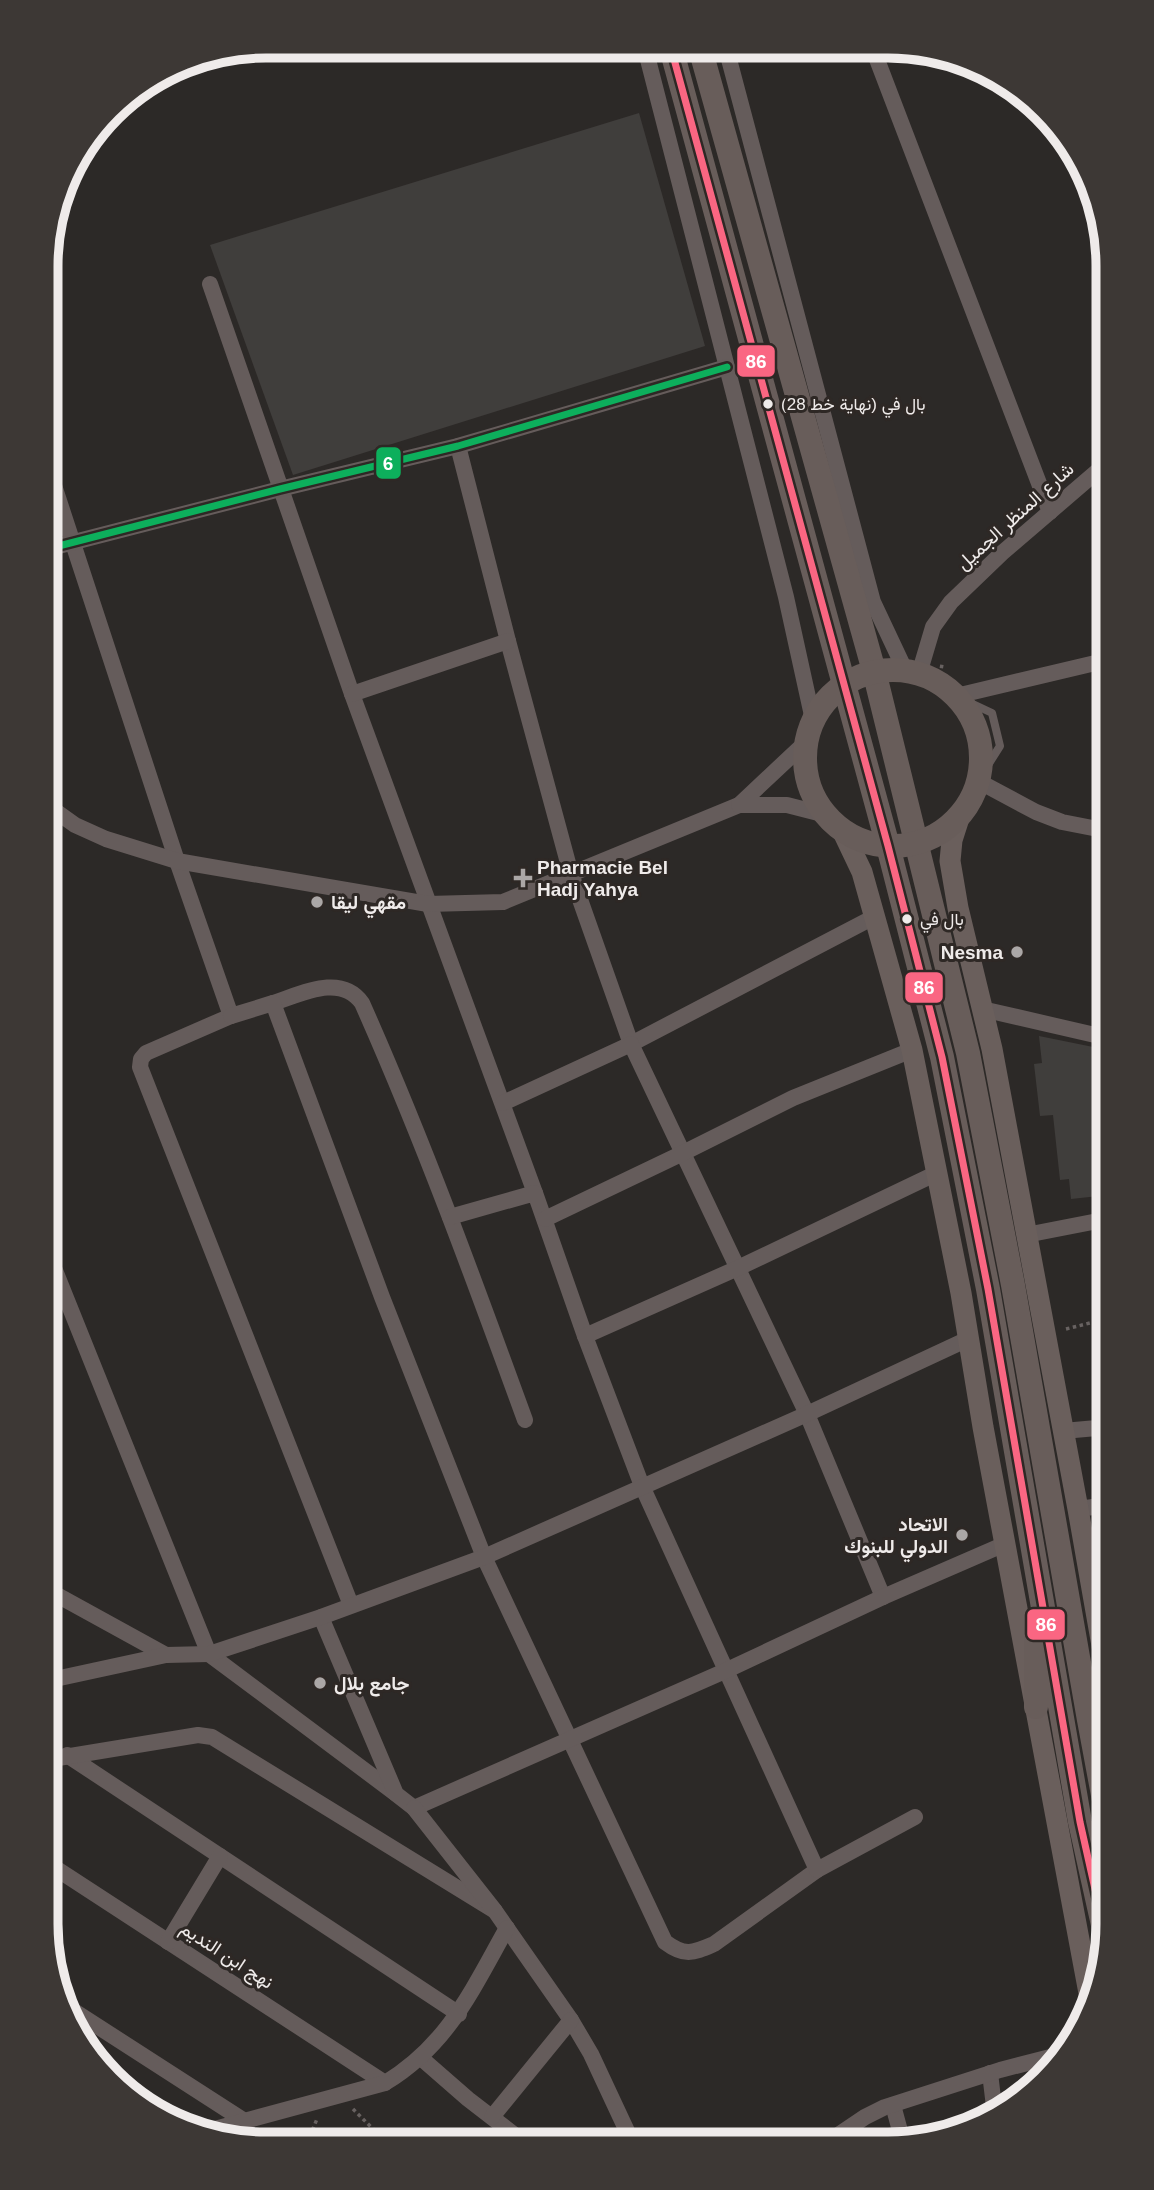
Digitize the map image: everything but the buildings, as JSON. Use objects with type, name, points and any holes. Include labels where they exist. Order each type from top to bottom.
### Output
[{"type":"main road","points":[[674,58],[888,846],[942,1057],[988,1289],[1080,1822],[1096,1893]]},
{"type":"main road","points":[[703,58],[874,671],[968,1053],[1008,1257],[1096,1754]]},
{"type":"main road","points":[[834,822],[864,841],[888,846],[916,843],[940,832],[960,815],[971,799],[978,781],[981,750],[973,721],[956,696],[939,682],[912,672],[874,671],[844,684],[825,700],[809,731],[805,768],[812,793],[834,822],[862,872],[912,1050],[1087,1983]]},
{"type":"main road","points":[[960,815],[952,840],[950,861],[958,908],[992,1049],[1096,1611]]},
{"type":"main road","points":[[1035,1558],[1036,1707]]},
{"type":"street","points":[[648,58],[786,597],[809,731],[739,805]]},
{"type":"street","points":[[729,58],[873,602],[912,672]]},
{"type":"street","points":[[876,58],[1049,512]]},
{"type":"street","points":[[210,284],[352,694],[642,1486],[817,1870]]},
{"type":"street","points":[[58,546],[458,446],[727,367]]},
{"type":"street","points":[[458,446],[571,874],[631,1044],[807,1414],[883,1597]]},
{"type":"street","name":"شارع المنظر الجميل","points":[[912,672],[933,627],[951,602],[1002,553],[1096,471]]},
{"type":"street","points":[[58,498],[231,1016]]},
{"type":"street","points":[[352,694],[508,641]]},
{"type":"street","points":[[956,696],[1096,663]]},
{"type":"street","points":[[978,781],[1036,812],[1062,822],[1096,829]]},
{"type":"street","points":[[58,813],[75,825],[106,839],[177,861],[428,904],[503,902],[739,805],[787,805],[834,822]]},
{"type":"street","points":[[503,1102],[631,1044],[874,917]]},
{"type":"street","points":[[351,1605],[140,1067],[141,1059],[146,1054],[231,1016],[273,1003],[335,986],[357,995],[397,1081],[526,1420]]},
{"type":"street","points":[[273,1003],[377,1284],[484,1558],[665,1942],[685,1954],[714,1944],[817,1870],[915,1817]]},
{"type":"street","points":[[982,1009],[1096,1035]]},
{"type":"street","points":[[545,1219],[793,1098],[912,1050]]},
{"type":"street","points":[[585,1336],[738,1268],[937,1173]]},
{"type":"street","points":[[450,1217],[536,1193]]},
{"type":"street","points":[[1026,1236],[1096,1221]]},
{"type":"street","points":[[58,1278],[209,1654],[414,1808],[495,1911],[571,2020],[591,2054],[627,2132]]},
{"type":"street","points":[[58,1678],[166,1654],[209,1654],[321,1618],[484,1558],[968,1339]]},
{"type":"street","points":[[1063,1431],[1096,1428]]},
{"type":"street","points":[[1078,1509],[1096,1507]]},
{"type":"street","points":[[414,1808],[1006,1544]]},
{"type":"street","points":[[58,1596],[166,1654]]},
{"type":"street","points":[[321,1618],[396,1794]]},
{"type":"street","points":[[58,1757],[198,1735],[212,1737],[495,1911]]},
{"type":"street","points":[[67,1755],[459,2014]]},
{"type":"street","points":[[169,1942],[220,1856]]},
{"type":"street","name":"نهج ابن النديم","points":[[58,1870],[385,2083]]},
{"type":"street","points":[[221,2127],[385,2083],[421,2058],[459,2014],[507,1928]]},
{"type":"street","points":[[78,2014],[243,2120]]},
{"type":"street","points":[[492,2117],[571,2020]]},
{"type":"street","points":[[421,2058],[511,2132]]},
{"type":"street","points":[[843,2132],[865,2117],[893,2105],[990,2073],[1048,2058]]},
{"type":"street","points":[[990,2073],[994,2103]]},
{"type":"street","points":[[893,2105],[900,2131]]},
{"type":"path","points":[[1066,1329],[1090,1323]]},
{"type":"path","points":[[344,2101],[376,2132]]},
{"type":"path","points":[[312,2132],[321,2109]]},
{"type":"transit line","name":"86","points":[[674,58],[888,846],[942,1057],[988,1289],[1080,1822],[1096,1894]]},
{"type":"transit line","name":"6","points":[[58,546],[458,446],[727,367]]},
{"type":"place","name":"بال في (نهاية خط 28)","points":[[768,404]]},
{"type":"place","name":"Pharmacie Bel Hadj Yahya","points":[[523,878]]},
{"type":"place","name":"مقهي ليقا","points":[[317,902]]},
{"type":"place","name":"بال في","points":[[907,919]]},
{"type":"place","name":"Nesma","points":[[1017,952]]},
{"type":"place","name":"الاتحاد الدولي للبنوك","points":[[962,1535]]},
{"type":"place","name":"جامع بلال","points":[[320,1683]]}]
